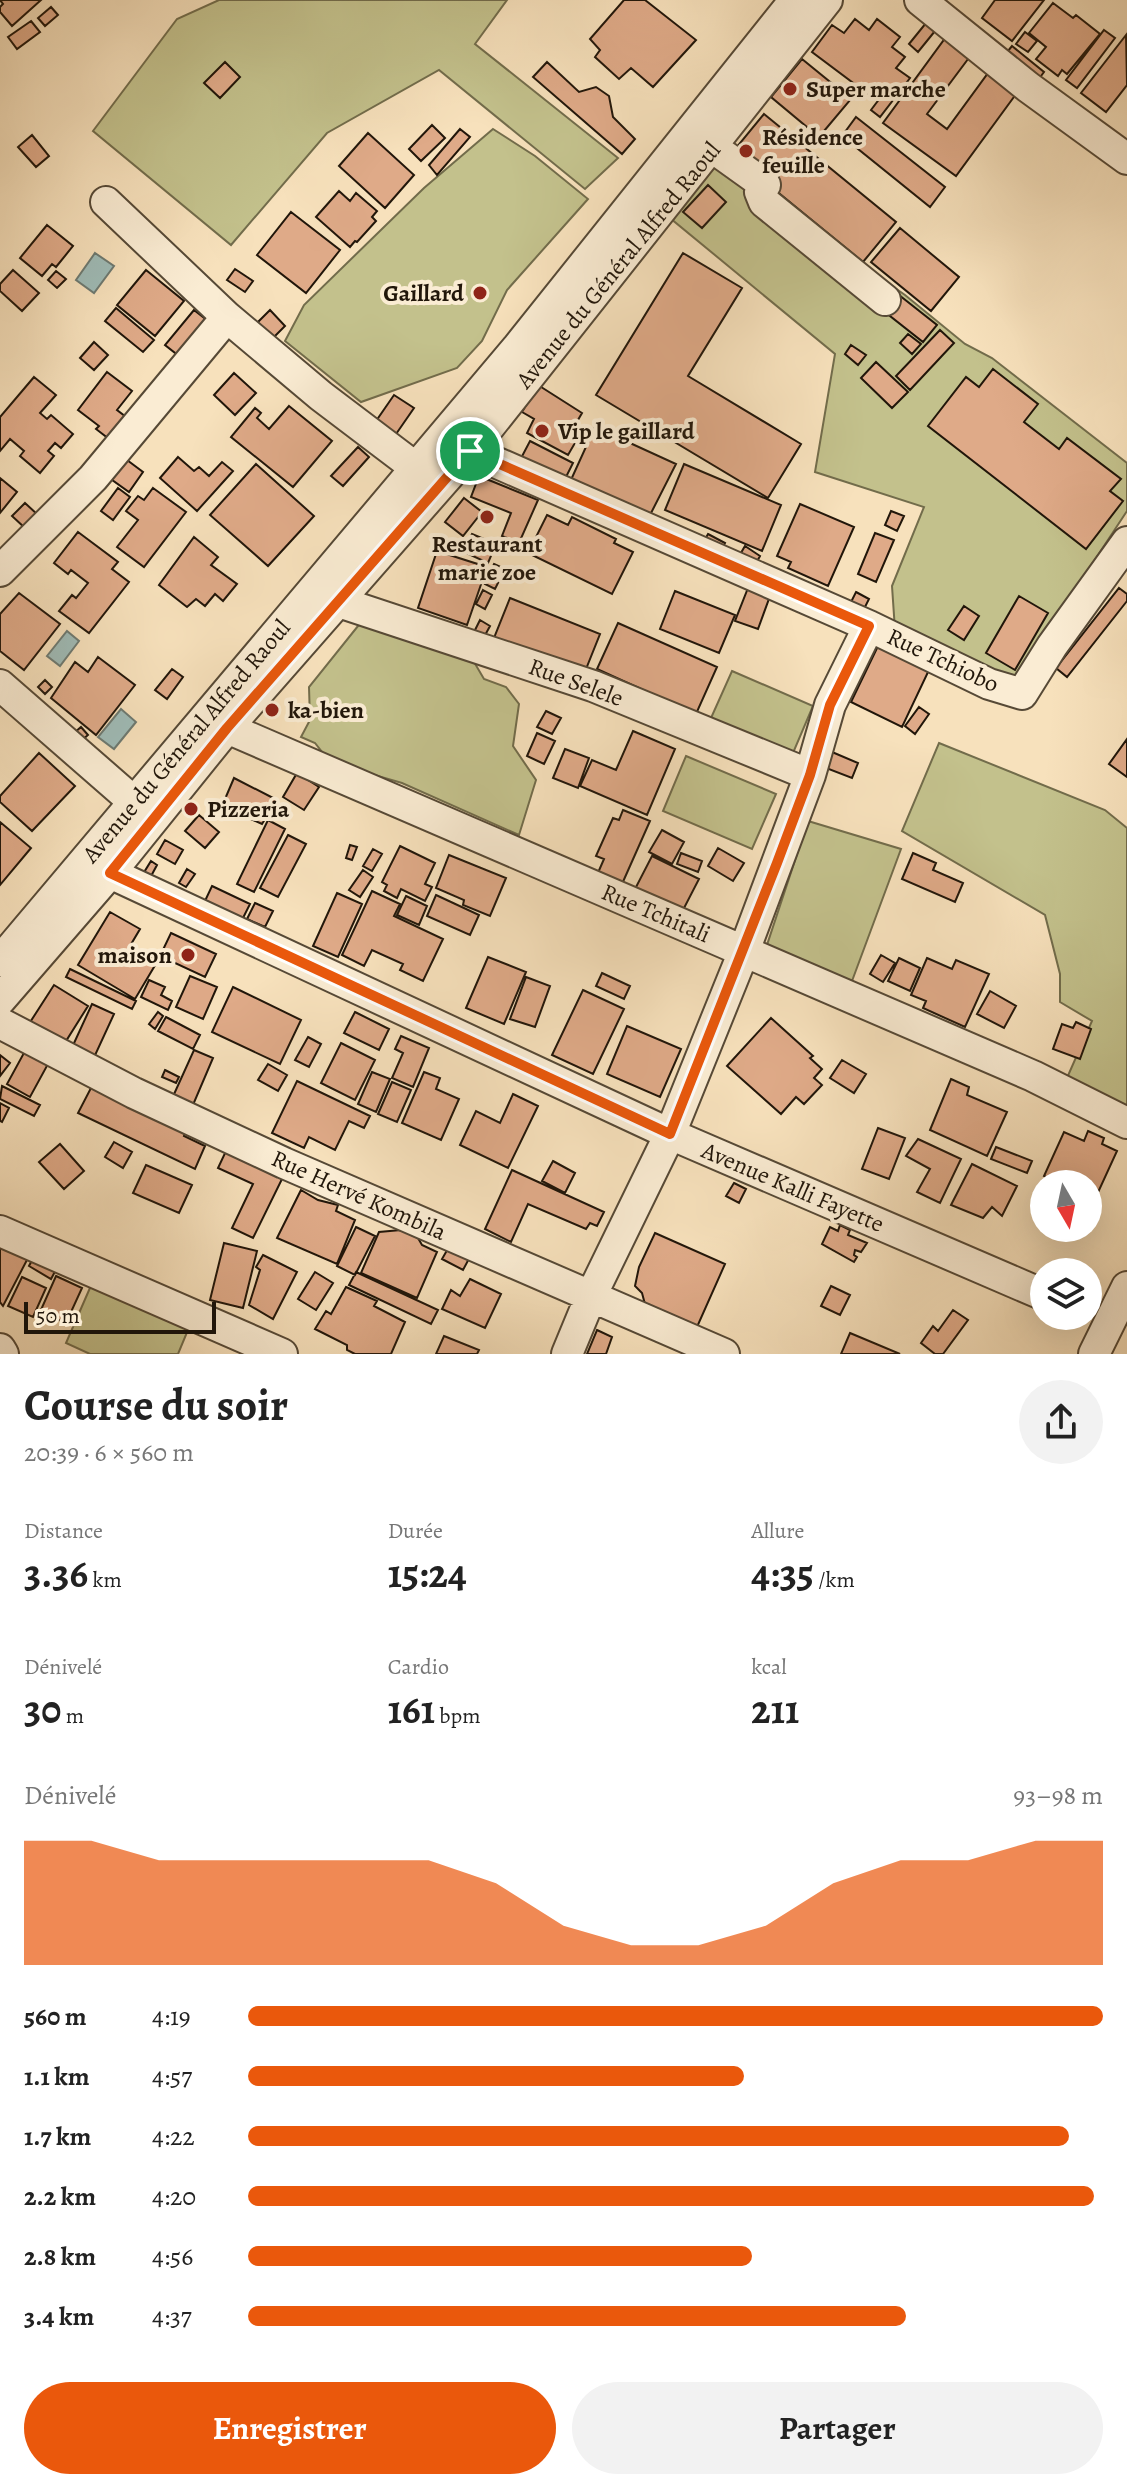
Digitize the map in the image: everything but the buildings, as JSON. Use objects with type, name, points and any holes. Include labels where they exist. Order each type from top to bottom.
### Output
[{"type":"street","name":"Avenue du Général Alfred Raoul","points":[[0,961],[613,230],[795,0]]},
{"type":"street","name":"Avenue du Général Alfred Raoul","points":[[0,1000],[110,873],[227,728],[470,451],[827,0]]},
{"type":"street","points":[[920,0],[1028,87],[1127,159]]},
{"type":"street","points":[[712,147],[765,185],[760,192],[764,202],[885,300]]},
{"type":"street","points":[[106,202],[227,317],[321,396],[416,468]]},
{"type":"street","points":[[0,571],[93,478],[227,317]]},
{"type":"street","name":"Rue Tchiobo","points":[[470,451],[869,626],[989,684],[1022,694],[1052,646],[1127,542]]},
{"type":"street","name":"Rue Selele","points":[[339,602],[593,686],[810,775]]},
{"type":"street","points":[[567,1354],[591,1296],[670,1134],[744,951],[810,775],[830,705],[869,626]]},
{"type":"street","points":[[0,685],[134,802]]},
{"type":"street","name":"Rue Tchitali","points":[[227,728],[1033,1076],[1127,1123]]},
{"type":"street","name":"Avenue Kalli Fayette","points":[[110,873],[670,1134],[1030,1289]]},
{"type":"street","name":"Rue Hervé Kombila","points":[[0,1023],[134,1093],[284,1163],[724,1354]]},
{"type":"street","points":[[0,1231],[282,1354]]},
{"type":"street","points":[[1094,1354],[1127,1287]]},
{"type":"street","points":[[0,1349],[3,1354]]},
{"type":"shaded area","points":[[219,0],[507,0],[475,44],[618,158],[585,189],[439,70],[327,133],[231,245],[93,131],[177,19]]},
{"type":"shaded area","points":[[493,129],[535,156],[588,199],[507,290],[482,341],[457,368],[361,402],[285,341],[304,305],[424,188]]},
{"type":"shaded area","points":[[713,167],[739,171],[842,251],[905,295],[965,344],[992,358],[1127,463],[1127,511],[1017,678],[985,674],[895,630],[892,586],[924,507],[815,472],[835,354],[670,218]]},
{"type":"shaded area","points":[[362,621],[467,650],[484,679],[506,687],[519,704],[513,746],[536,780],[519,835],[402,783],[319,759],[322,752],[315,743],[301,737],[310,720],[309,687]]},
{"type":"shaded area","points":[[732,671],[813,706],[793,753],[711,718]]},
{"type":"shaded area","points":[[939,743],[1105,810],[1127,828],[1127,1117],[1063,1087],[1092,1021],[1060,1002],[1060,974],[1045,915],[902,831]]},
{"type":"shaded area","points":[[686,756],[776,794],[752,849],[663,811]]},
{"type":"shaded area","points":[[808,821],[901,849],[852,981],[766,948]]},
{"type":"shaded area","points":[[93,1281],[188,1330],[178,1354],[90,1354],[66,1343]]},
{"type":"water","points":[[95,253],[114,266],[94,293],[76,280]]},
{"type":"water","points":[[67,631],[79,641],[60,666],[47,656]]},
{"type":"water","points":[[121,709],[136,722],[114,749],[98,737]]},
{"type":"place","name":"Super marche","points":[[790,89]]},
{"type":"place","name":"Résidence feuille","points":[[746,151]]},
{"type":"place","name":"Gaillard","points":[[480,293]]},
{"type":"place","name":"Vip le gaillard","points":[[542,431]]},
{"type":"place","name":"Restaurant marie zoe","points":[[487,517]]},
{"type":"place","name":"ka-bien","points":[[272,710]]},
{"type":"place","name":"Pizzeria","points":[[191,809]]},
{"type":"place","name":"maison","points":[[188,955]]},
{"type":"route","points":[[470,451],[869,626],[830,705],[810,775],[744,951],[670,1134],[110,873],[227,728],[470,451]]}]
